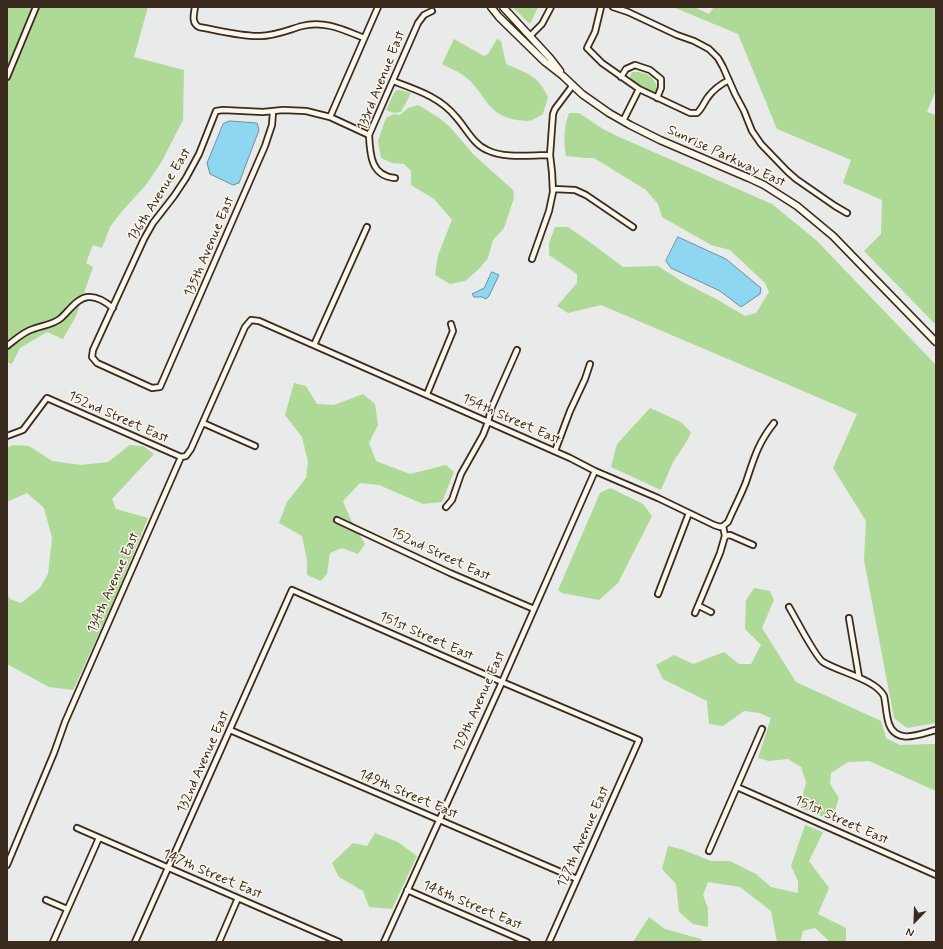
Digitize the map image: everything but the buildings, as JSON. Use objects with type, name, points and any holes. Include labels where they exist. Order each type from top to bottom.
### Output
[{"type":"street","points":[[7,77],[36,7]]},
{"type":"street","points":[[195,7],[193,18],[194,24],[199,27],[258,36],[275,34],[302,26],[324,24],[338,27],[364,38]]},
{"type":"street","points":[[330,117],[378,7]]},
{"type":"street","name":"Sunrise Parkway East","points":[[491,7],[544,62],[595,103],[623,121],[660,140],[749,178],[797,206],[833,236],[936,342]]},
{"type":"street","name":"Sunrise Parkway East","points":[[503,7],[550,58],[563,76]]},
{"type":"street","points":[[530,36],[542,24],[551,7]]},
{"type":"street","points":[[601,7],[595,32],[587,48],[602,63],[639,89],[690,113],[697,113],[708,96],[717,87],[729,80]]},
{"type":"street","points":[[613,7],[703,45],[721,62],[752,131],[762,144],[787,172],[834,206],[847,213]]},
{"type":"street","name":"133rd Avenue East","points":[[395,178],[382,174],[375,167],[369,150],[369,135],[394,81],[418,23],[424,15],[432,12]]},
{"type":"street","points":[[620,77],[626,69],[635,65],[650,70],[661,79],[661,88],[657,98]]},
{"type":"street","points":[[394,81],[438,100],[456,116],[476,143],[487,150],[509,155],[550,155]]},
{"type":"street","points":[[532,259],[549,211],[552,189],[550,155],[553,114],[573,85]]},
{"type":"street","points":[[623,121],[639,89]]},
{"type":"street","points":[[273,112],[284,110],[315,112],[330,117],[369,135]]},
{"type":"street","name":"136th Avenue East","points":[[92,356],[93,350],[144,238],[153,223],[186,178],[199,154],[216,111],[273,112]]},
{"type":"street","name":"135th Avenue East","points":[[92,356],[97,363],[152,388],[159,388],[162,384],[265,146],[272,125],[273,112]]},
{"type":"street","points":[[552,189],[575,190],[586,195],[633,227]]},
{"type":"street","points":[[314,345],[367,227]]},
{"type":"street","points":[[7,346],[32,329],[54,323],[84,298],[89,297],[103,301],[113,308]]},
{"type":"street","name":"154th Street East","points":[[253,320],[259,321],[427,394],[555,451],[595,471],[714,525],[720,527],[723,526]]},
{"type":"street","name":"134th Avenue East","points":[[7,865],[54,753],[65,722],[181,457],[184,458],[188,454],[241,334],[247,324],[253,320]]},
{"type":"street","points":[[427,394],[453,331],[451,324]]},
{"type":"street","points":[[446,507],[452,500],[462,474],[488,422],[491,409],[517,350]]},
{"type":"street","points":[[555,451],[570,411],[585,380],[590,364]]},
{"type":"street","name":"152nd Street East","points":[[7,436],[23,430],[46,398],[181,457]]},
{"type":"street","points":[[203,423],[255,446]]},
{"type":"street","points":[[696,613],[720,554],[725,536],[723,526],[728,522],[746,482],[761,441],[774,423]]},
{"type":"street","name":"129th Avenue East","points":[[384,942],[502,682],[595,471]]},
{"type":"street","points":[[658,594],[689,513]]},
{"type":"street","name":"152nd Street East","points":[[337,520],[450,573],[534,609]]},
{"type":"street","points":[[725,536],[730,535],[753,545]]},
{"type":"street","name":"151st Street East","points":[[292,590],[639,740]]},
{"type":"street","name":"132nd Avenue East","points":[[135,942],[292,590]]},
{"type":"street","points":[[698,606],[711,612]]},
{"type":"street","points":[[789,607],[821,661],[858,677],[878,688],[882,692],[889,724],[894,733],[902,737],[910,737],[936,730]]},
{"type":"street","points":[[849,618],[858,677]]},
{"type":"street","points":[[709,851],[762,728]]},
{"type":"street","name":"149th Street East","points":[[230,730],[577,879]]},
{"type":"street","name":"127th Avenue East","points":[[549,942],[639,740]]},
{"type":"street","name":"151st Street East","points":[[737,787],[936,875]]},
{"type":"street","name":"147th Street East","points":[[77,828],[339,942]]},
{"type":"street","points":[[53,942],[99,838]]},
{"type":"street","name":"148th Street East","points":[[407,890],[527,942]]},
{"type":"street","points":[[219,942],[238,898]]},
{"type":"street","points":[[46,900],[67,909]]},
{"type":"green space","points":[[7,7],[148,7],[134,57],[184,70],[183,120],[162,161],[146,185],[110,227],[102,248],[93,245],[86,263],[93,267],[76,316],[63,339],[47,332],[20,348],[12,364],[7,362]]},
{"type":"green space","points":[[512,7],[538,7],[530,24]]},
{"type":"green space","points":[[673,7],[694,7],[709,14],[714,7],[936,7],[936,90],[927,112],[936,115],[936,325],[864,251],[881,234],[882,200],[843,183],[851,160],[777,129],[738,34]]},
{"type":"green space","points":[[454,39],[484,56],[488,54],[497,39],[501,41],[506,64],[536,79],[544,89],[548,97],[543,114],[528,121],[522,121],[506,117],[492,108],[471,82],[464,76],[442,64]]},
{"type":"green space","points":[[632,72],[641,72],[649,75],[656,84],[656,91],[653,92],[631,80],[630,77]]},
{"type":"green space","points":[[397,90],[411,93],[401,112],[394,113],[386,110]]},
{"type":"green space","points":[[418,105],[438,117],[450,127],[474,155],[513,190],[514,198],[504,228],[493,240],[488,258],[479,269],[465,281],[450,284],[435,275],[438,255],[452,220],[434,199],[411,185],[411,171],[404,164],[392,163],[381,158],[378,141],[386,118],[394,114],[400,115],[408,108]]},
{"type":"green space","points":[[569,113],[579,113],[603,129],[617,136],[772,204],[816,240],[936,365],[936,723],[907,728],[894,718],[864,560],[866,521],[833,468],[857,414],[601,305],[568,313],[557,306],[577,283],[577,274],[549,255],[549,243],[555,227],[568,227],[623,267],[658,266],[681,281],[745,316],[756,313],[769,292],[765,283],[730,250],[711,245],[662,217],[658,204],[646,190],[594,158],[566,156],[564,134]]},
{"type":"green space","points":[[294,383],[306,386],[317,404],[334,405],[363,394],[375,404],[378,425],[369,443],[376,461],[410,474],[446,465],[454,472],[442,502],[423,504],[379,485],[360,483],[343,501],[349,516],[365,544],[358,554],[342,548],[330,553],[327,574],[321,581],[307,575],[307,560],[302,536],[279,523],[287,502],[306,478],[308,462],[302,437],[285,415]]},
{"type":"green space","points":[[650,408],[681,422],[691,432],[687,441],[673,462],[661,490],[611,467],[617,444]]},
{"type":"green space","points":[[13,445],[29,446],[52,461],[81,465],[108,462],[130,445],[143,446],[154,454],[112,499],[116,509],[148,518],[112,605],[73,690],[49,687],[7,664],[7,595],[10,599],[21,603],[40,588],[48,574],[52,538],[44,508],[27,493],[7,502],[7,448]]},
{"type":"green space","points":[[610,488],[643,504],[652,516],[618,583],[599,600],[562,593],[558,590],[600,493]]},
{"type":"green space","points":[[754,588],[770,591],[774,600],[762,628],[796,682],[881,721],[886,738],[900,745],[936,744],[936,791],[869,761],[848,762],[831,773],[830,784],[839,798],[832,820],[800,808],[806,782],[801,767],[788,759],[769,761],[758,758],[771,718],[759,713],[744,711],[723,726],[709,724],[707,701],[663,679],[656,665],[674,655],[693,664],[724,652],[739,664],[751,664],[761,645],[745,629],[746,600]]},
{"type":"green space","points":[[805,825],[823,832],[809,861],[829,888],[818,914],[846,928],[846,942],[830,942],[815,928],[803,931],[800,942],[777,942],[771,911],[740,887],[708,882],[703,895],[708,908],[708,927],[693,924],[679,912],[676,884],[662,869],[668,846],[681,849],[711,861],[730,861],[756,874],[771,887],[798,893],[798,881],[791,866]]},
{"type":"green space","points":[[375,833],[398,842],[417,856],[392,909],[369,907],[363,891],[339,877],[332,863],[353,843],[367,846]]},
{"type":"green space","points":[[649,917],[665,929],[701,939],[703,942],[633,942]]},
{"type":"water","points":[[230,121],[257,123],[259,130],[239,183],[233,185],[210,174],[207,163],[223,124]]},
{"type":"water","points":[[678,237],[726,259],[761,288],[760,294],[741,307],[720,291],[671,268],[666,261]]},
{"type":"water","points":[[492,272],[499,275],[489,296],[486,299],[482,297],[474,297],[472,294],[484,288]]}]
